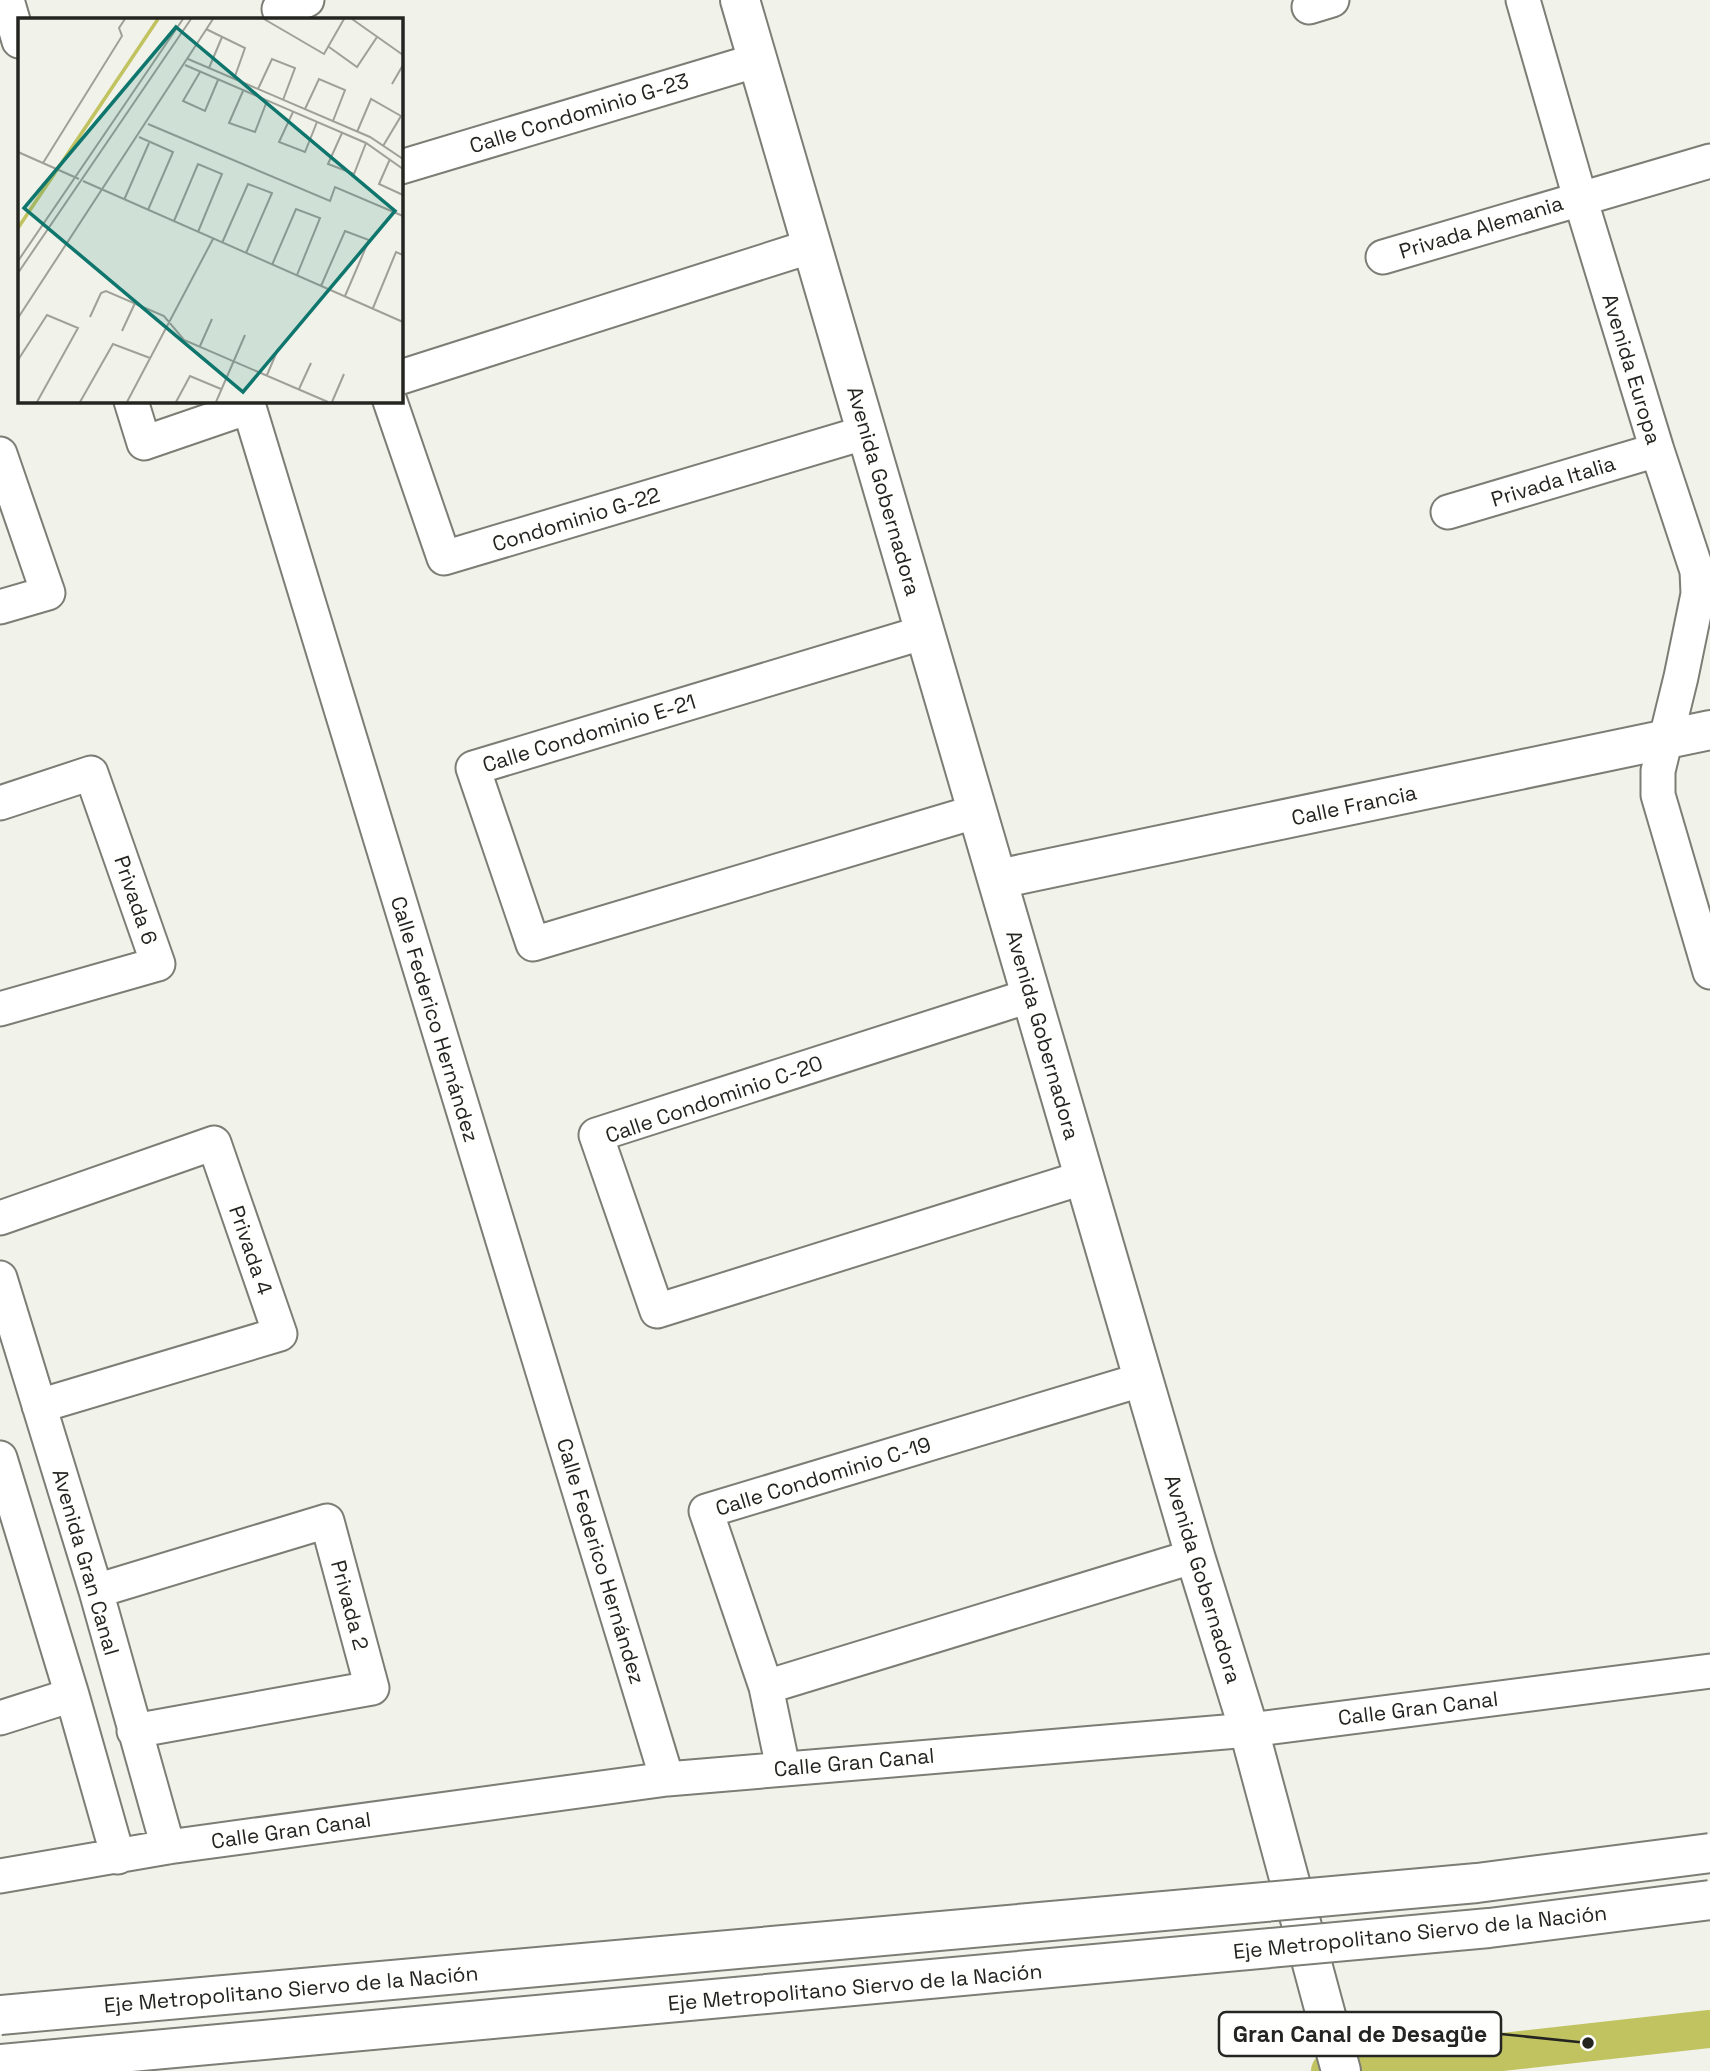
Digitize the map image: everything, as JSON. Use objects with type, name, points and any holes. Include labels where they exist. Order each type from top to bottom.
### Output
[{"type":"main road","name":"Avenida Gobernadora","points":[[740,0],[1195,1556],[1249,1730],[1341,2071]]},
{"type":"main road","name":"Calle Francia","points":[[998,879],[1710,730]]},
{"type":"main road","name":"Eje Metropolitano Siervo de la Nación","points":[[0,2015],[1477,1883],[1710,1853]]},
{"type":"main road","name":"Eje Metropolitano Siervo de la Nación","points":[[0,2064],[1489,1928],[1710,1900]]},
{"type":"street","points":[[7,0],[18,38]]},
{"type":"street","points":[[283,18],[279,9],[307,0]]},
{"type":"street","name":"Avenida Europa","points":[[1523,0],[1580,198],[1697,571],[1699,583],[1681,677],[1658,771],[1658,795],[1710,972]]},
{"type":"street","name":"Calle Condominio G-23","points":[[402,167],[758,60]]},
{"type":"street","name":"Privada Alemania","points":[[1383,257],[1710,161]]},
{"type":"street","points":[[402,377],[812,246]]},
{"type":"street","name":"Calle Federico Hernández","points":[[131,402],[144,443],[249,407],[667,1779]]},
{"type":"street","name":"Condominio G-22","points":[[390,402],[444,558],[867,432]]},
{"type":"street","name":"Privada Italia","points":[[1448,512],[1657,450]]},
{"type":"street","points":[[0,454],[48,593],[0,607]]},
{"type":"street","name":"Calle Condominio E-21","points":[[925,632],[473,768],[533,943],[978,811]]},
{"type":"street","name":"Privada 6","points":[[0,803],[91,773],[158,964],[0,1009]]},
{"type":"street","name":"Calle Condominio C-20","points":[[1032,995],[597,1135],[657,1311],[1085,1177]]},
{"type":"street","name":"Privada 4","points":[[0,1218],[214,1143],[280,1334],[39,1406]]},
{"type":"street","name":"Avenida Gran Canal","points":[[0,1279],[96,1591],[168,1847]]},
{"type":"street","name":"Calle Condominio C-19","points":[[766,1687],[706,1511],[1144,1379]]},
{"type":"street","points":[[0,1458],[8,1515],[72,1695],[118,1857]]},
{"type":"street","name":"Privada 2","points":[[96,1591],[327,1521],[372,1688],[134,1731]]},
{"type":"street","points":[[783,1768],[766,1687],[1195,1556]]},
{"type":"street","name":"Calle Gran Canal","points":[[0,1876],[168,1847],[667,1779],[1249,1730],[1710,1671]]},
{"type":"street","points":[[0,1718],[72,1695]]},
{"type":"waterway","points":[[1330,2071],[1710,2029]]},
{"type":"place","name":"Gran Canal de Desagüe","points":[[1588,2043]]}]
